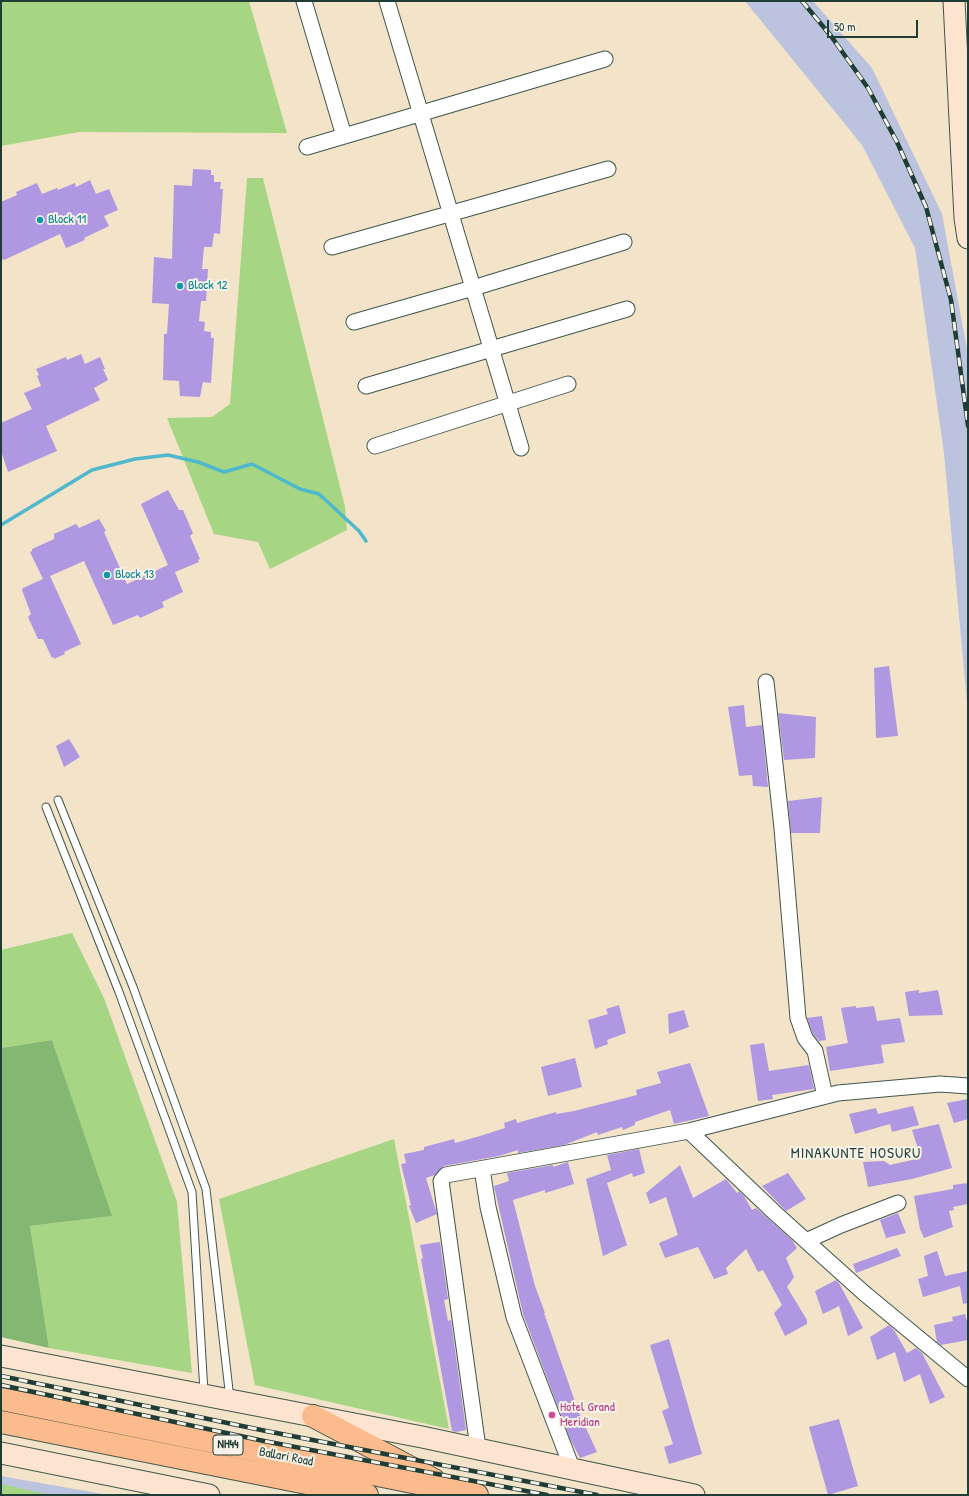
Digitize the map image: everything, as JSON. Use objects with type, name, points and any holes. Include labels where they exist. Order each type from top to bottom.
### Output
[{"type":"highway","name":"Ballari Road","points":[[1,1399],[477,1495]]},
{"type":"highway","points":[[313,1416],[454,1491]]},
{"type":"highway","name":"Ballari Road","points":[[1,1422],[367,1495]]},
{"type":"street","points":[[304,1],[344,136]]},
{"type":"street","points":[[954,1],[965,218],[968,238]]},
{"type":"street","points":[[390,2],[450,213],[521,448]]},
{"type":"street","points":[[307,147],[605,58]]},
{"type":"street","points":[[332,247],[608,169]]},
{"type":"street","points":[[354,322],[473,288],[624,242]]},
{"type":"street","points":[[366,386],[627,309]]},
{"type":"street","points":[[375,446],[508,405],[568,384]]},
{"type":"street","points":[[766,682],[782,828],[798,1018],[805,1038],[815,1051],[825,1096]]},
{"type":"street","points":[[478,1448],[441,1181],[446,1175],[689,1131],[838,1093],[940,1084],[968,1086]]},
{"type":"street","points":[[689,1131],[806,1241],[864,1293],[968,1379]]},
{"type":"street","points":[[482,1169],[488,1207],[514,1317],[572,1468]]},
{"type":"street","points":[[806,1241],[842,1224],[898,1203]]},
{"type":"street","points":[[1,1356],[478,1448],[694,1495]]},
{"type":"street","points":[[1,1453],[209,1495]]},
{"type":"lane","points":[[58,800],[133,987],[206,1192],[231,1400]]},
{"type":"lane","points":[[46,807],[119,992],[192,1195],[204,1395]]},
{"type":"lane","points":[[192,1195],[206,1192]]},
{"type":"shaded area","points":[[745,1],[813,1],[872,68],[942,214],[968,355],[968,714],[944,453],[915,248],[862,145]]},
{"type":"shaded area","points":[[1,1476],[108,1495],[1,1495]]},
{"type":"green space","points":[[1,1],[249,1],[287,133],[79,132],[1,146]]},
{"type":"green space","points":[[247,178],[263,178],[345,507],[347,530],[270,569],[258,542],[214,534],[167,418],[212,417],[230,404]]},
{"type":"green space","points":[[72,933],[104,998],[177,1202],[192,1373],[49,1348],[30,1226],[111,1216],[52,1040],[1,1048],[1,950]]},
{"type":"green space","points":[[52,1040],[112,1216],[30,1226],[49,1348],[1,1337],[1,1048]]},
{"type":"green space","points":[[394,1139],[449,1429],[255,1385],[219,1199]]},
{"type":"green space","points":[[1,1484],[51,1495],[1,1495]]},
{"type":"building","name":"Block 12","points":[[193,169],[211,170],[211,175],[214,175],[214,182],[221,182],[220,189],[223,189],[220,234],[214,233],[212,247],[204,247],[202,269],[208,269],[206,301],[201,301],[199,321],[205,322],[204,331],[211,332],[211,338],[214,338],[211,383],[203,382],[200,397],[180,396],[179,381],[163,380],[164,334],[167,334],[169,304],[152,303],[154,257],[172,259],[174,185],[192,186]]},
{"type":"building","name":"Block 11","points":[[90,180],[96,194],[109,189],[118,210],[104,216],[109,226],[84,238],[85,240],[66,248],[60,234],[4,260],[1,260],[1,202],[17,195],[16,192],[37,183],[42,194],[57,188],[58,190],[75,183],[76,187]]},
{"type":"building","points":[[81,354],[85,364],[100,357],[105,369],[103,369],[108,380],[94,388],[100,400],[46,426],[57,451],[8,472],[1,451],[1,423],[32,409],[24,393],[41,386],[36,369],[66,357],[67,360]]},
{"type":"building","name":"Block 13","points":[[168,490],[179,510],[183,510],[193,533],[190,536],[200,559],[198,560],[199,562],[175,572],[183,592],[162,602],[164,607],[140,618],[138,615],[113,625],[84,561],[50,576],[81,644],[64,652],[65,654],[54,659],[54,657],[52,658],[43,639],[38,639],[28,617],[31,614],[22,590],[23,588],[43,579],[30,552],[32,549],[54,539],[54,534],[76,524],[79,528],[99,519],[106,531],[104,532],[127,584],[168,565],[141,504]]},
{"type":"building","points":[[889,666],[898,736],[876,738],[874,668]]},
{"type":"building","points":[[744,705],[746,727],[762,725],[768,787],[753,786],[752,775],[739,776],[728,707]]},
{"type":"building","points":[[778,713],[816,717],[815,758],[784,760]]},
{"type":"building","points":[[69,739],[80,757],[64,767],[56,746]]},
{"type":"building","points":[[822,797],[820,833],[791,833],[788,801]]},
{"type":"building","points":[[919,990],[919,993],[938,990],[943,1015],[909,1016],[905,992]]},
{"type":"building","points":[[619,1005],[626,1033],[607,1040],[608,1044],[595,1049],[588,1020],[608,1014],[606,1009]]},
{"type":"building","points":[[856,1006],[856,1008],[874,1006],[877,1021],[900,1018],[905,1042],[881,1045],[884,1063],[830,1071],[826,1047],[848,1043],[841,1008]]},
{"type":"building","points":[[684,1010],[689,1027],[669,1034],[668,1014]]},
{"type":"building","points":[[822,1016],[826,1040],[819,1041],[813,1034],[807,1018]]},
{"type":"building","points":[[764,1043],[769,1071],[809,1065],[814,1089],[772,1095],[773,1099],[758,1101],[750,1045]]},
{"type":"building","points":[[575,1058],[582,1087],[548,1096],[541,1067]]},
{"type":"building","points":[[690,1063],[709,1116],[674,1124],[670,1110],[635,1122],[635,1125],[623,1130],[622,1127],[598,1135],[597,1132],[564,1145],[518,1153],[518,1150],[499,1156],[444,1166],[435,1175],[426,1178],[437,1214],[416,1223],[409,1206],[411,1205],[401,1164],[406,1163],[404,1154],[424,1150],[424,1147],[454,1139],[455,1143],[480,1136],[505,1128],[504,1123],[516,1119],[517,1123],[556,1112],[556,1114],[574,1111],[637,1095],[636,1090],[661,1083],[657,1072]]},
{"type":"building","points":[[968,1099],[968,1119],[954,1123],[947,1103]]},
{"type":"building","points":[[913,1106],[919,1125],[892,1132],[890,1124],[855,1134],[849,1114],[876,1108],[878,1114]]},
{"type":"building","points":[[939,1124],[952,1168],[912,1179],[868,1187],[863,1162],[884,1161],[890,1165],[921,1158],[912,1130]]},
{"type":"building","points":[[639,1149],[645,1173],[633,1177],[632,1173],[607,1183],[627,1245],[603,1256],[586,1179],[611,1170],[607,1155]]},
{"type":"building","points":[[568,1162],[574,1184],[545,1193],[545,1190],[513,1200],[535,1286],[544,1313],[579,1413],[597,1452],[580,1458],[570,1439],[523,1314],[494,1186],[509,1181],[507,1173],[553,1165],[553,1167]]},
{"type":"building","points":[[680,1165],[693,1198],[726,1179],[737,1193],[739,1191],[744,1196],[752,1210],[756,1208],[792,1240],[797,1248],[786,1258],[794,1277],[787,1287],[807,1320],[807,1324],[785,1336],[774,1313],[782,1305],[763,1270],[758,1272],[746,1249],[726,1268],[728,1274],[714,1279],[698,1247],[665,1258],[659,1243],[678,1235],[666,1197],[650,1204],[646,1193]]},
{"type":"building","points":[[788,1173],[806,1199],[786,1211],[762,1186]]},
{"type":"building","points":[[968,1183],[968,1204],[953,1207],[954,1210],[949,1211],[953,1227],[924,1238],[920,1229],[914,1196],[953,1189],[953,1185]]},
{"type":"building","points":[[898,1213],[906,1233],[886,1238],[880,1220]]},
{"type":"building","points":[[440,1242],[448,1299],[444,1300],[448,1321],[451,1320],[466,1430],[456,1432],[452,1431],[421,1259],[423,1258],[420,1245]]},
{"type":"building","points":[[897,1248],[901,1256],[856,1273],[853,1264]]},
{"type":"building","points":[[937,1251],[945,1276],[968,1271],[968,1303],[963,1304],[960,1286],[923,1297],[918,1279],[928,1276],[924,1256]]},
{"type":"building","points":[[836,1280],[863,1328],[848,1336],[839,1306],[823,1314],[815,1291]]},
{"type":"building","points":[[965,1314],[968,1325],[968,1340],[941,1345],[937,1342],[934,1325],[953,1321],[952,1317]]},
{"type":"building","points":[[889,1325],[894,1330],[907,1353],[916,1348],[922,1353],[945,1397],[930,1404],[920,1374],[904,1382],[895,1352],[877,1360],[870,1337]]},
{"type":"building","points":[[669,1339],[702,1454],[669,1464],[664,1447],[673,1444],[662,1411],[669,1408],[650,1345]]},
{"type":"building","points":[[839,1419],[858,1486],[828,1495],[809,1427]]},
{"type":"waterway","points":[[1,525],[92,470],[135,459],[168,455],[198,462],[224,472],[252,464],[300,489],[319,494],[359,531],[366,541]]},
{"type":"railway","points":[[802,1],[831,36],[868,88],[897,142],[926,207],[951,300],[968,426]]},
{"type":"railway","points":[[1,1376],[266,1431],[597,1495]]},
{"type":"railway","points":[[1,1385],[264,1441],[547,1495]]},
{"type":"place","name":"Block 11","points":[[40,220]]},
{"type":"place","name":"Block 12","points":[[180,286]]},
{"type":"place","name":"Block 13","points":[[107,575]]},
{"type":"place","name":"Hotel Grand Meridian","points":[[552,1415]]},
{"type":"district","name":"MINAKUNTE HOSURU","points":[[856,1154]]}]
